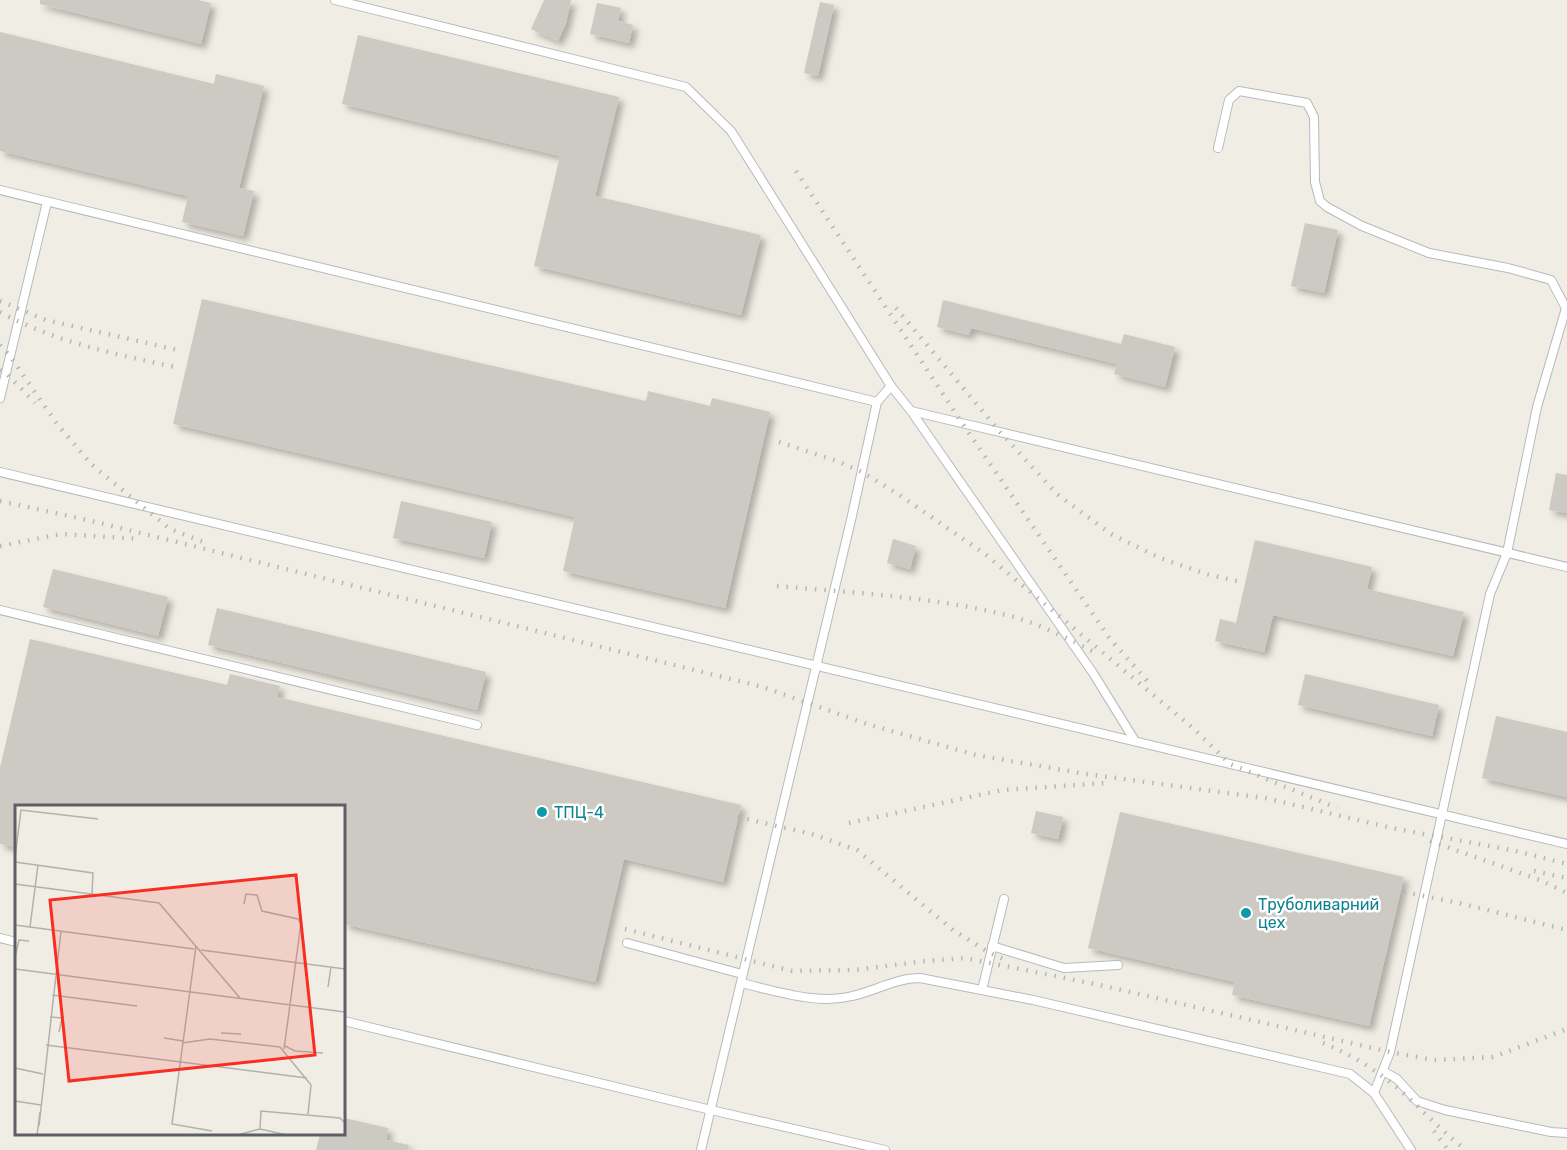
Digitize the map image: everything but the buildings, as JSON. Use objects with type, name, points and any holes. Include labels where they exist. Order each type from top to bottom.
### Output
[{"type":"lane","points":[[335,0],[686,87],[732,131],[891,386],[911,411],[1093,673],[1135,741]]},
{"type":"lane","points":[[1218,148],[1229,100],[1239,92],[1307,103],[1314,117],[1315,182],[1320,201],[1327,207],[1362,226],[1429,253],[1508,267],[1551,280],[1566,308],[1537,407],[1507,553],[1491,594],[1390,1052],[1374,1093]]},
{"type":"lane","points":[[0,190],[877,402]]},
{"type":"lane","points":[[0,398],[47,202]]},
{"type":"lane","points":[[701,1150],[817,665],[877,402],[891,386]]},
{"type":"lane","points":[[911,411],[1567,567]]},
{"type":"lane","points":[[0,472],[1567,844]]},
{"type":"lane","points":[[0,610],[477,725]]},
{"type":"lane","points":[[982,990],[1004,899]]},
{"type":"lane","points":[[0,938],[15,942]]},
{"type":"lane","points":[[627,943],[742,974]]},
{"type":"lane","points":[[992,946],[1064,968],[1118,965]]},
{"type":"lane","points":[[741,983],[807,997],[833,999],[852,996],[906,978],[920,978],[1350,1074],[1374,1093],[1411,1150]]},
{"type":"lane","points":[[345,1021],[885,1150]]},
{"type":"lane","points":[[1383,1071],[1397,1078],[1417,1101],[1445,1110],[1551,1132],[1567,1133]]},
{"type":"railway","points":[[796,171],[962,423],[1110,639],[1150,684]]},
{"type":"railway","points":[[0,301],[46,320],[182,351]]},
{"type":"railway","points":[[896,308],[1000,432],[1057,494],[1111,534],[1160,558],[1206,574],[1237,581]]},
{"type":"railway","points":[[0,312],[65,340],[179,368]]},
{"type":"railway","points":[[0,345],[57,424],[92,465],[170,529],[206,543]]},
{"type":"railway","points":[[0,370],[6,373],[35,403]]},
{"type":"railway","points":[[779,442],[837,461],[862,472],[985,554],[1194,729],[1230,764],[1337,808]]},
{"type":"railway","points":[[0,501],[92,521],[763,687],[867,724],[976,755],[1086,774],[1265,798],[1392,828],[1516,851],[1567,864]]},
{"type":"railway","points":[[0,546],[61,534],[140,539]]},
{"type":"railway","points":[[777,586],[896,597],[985,610],[1034,624],[1094,652]]},
{"type":"railway","points":[[849,823],[1003,790],[1106,783]]},
{"type":"railway","points":[[738,817],[812,834],[857,850],[953,930],[990,953],[1008,961]]},
{"type":"railway","points":[[1430,841],[1540,880],[1567,893]]},
{"type":"railway","points":[[1534,871],[1567,878]]},
{"type":"railway","points":[[1404,892],[1567,930]]},
{"type":"railway","points":[[625,929],[792,971],[854,970],[965,958],[1100,985],[1390,1052],[1434,1060],[1493,1057],[1567,1029]]},
{"type":"railway","points":[[1323,1043],[1385,1078],[1466,1150]]},
{"type":"railway","points":[[1434,1131],[1448,1150]]},
{"type":"place","name":"ТПЦ-4","points":[[542,812]]},
{"type":"place","name":"Труболиварний цех","points":[[1246,913]]}]
